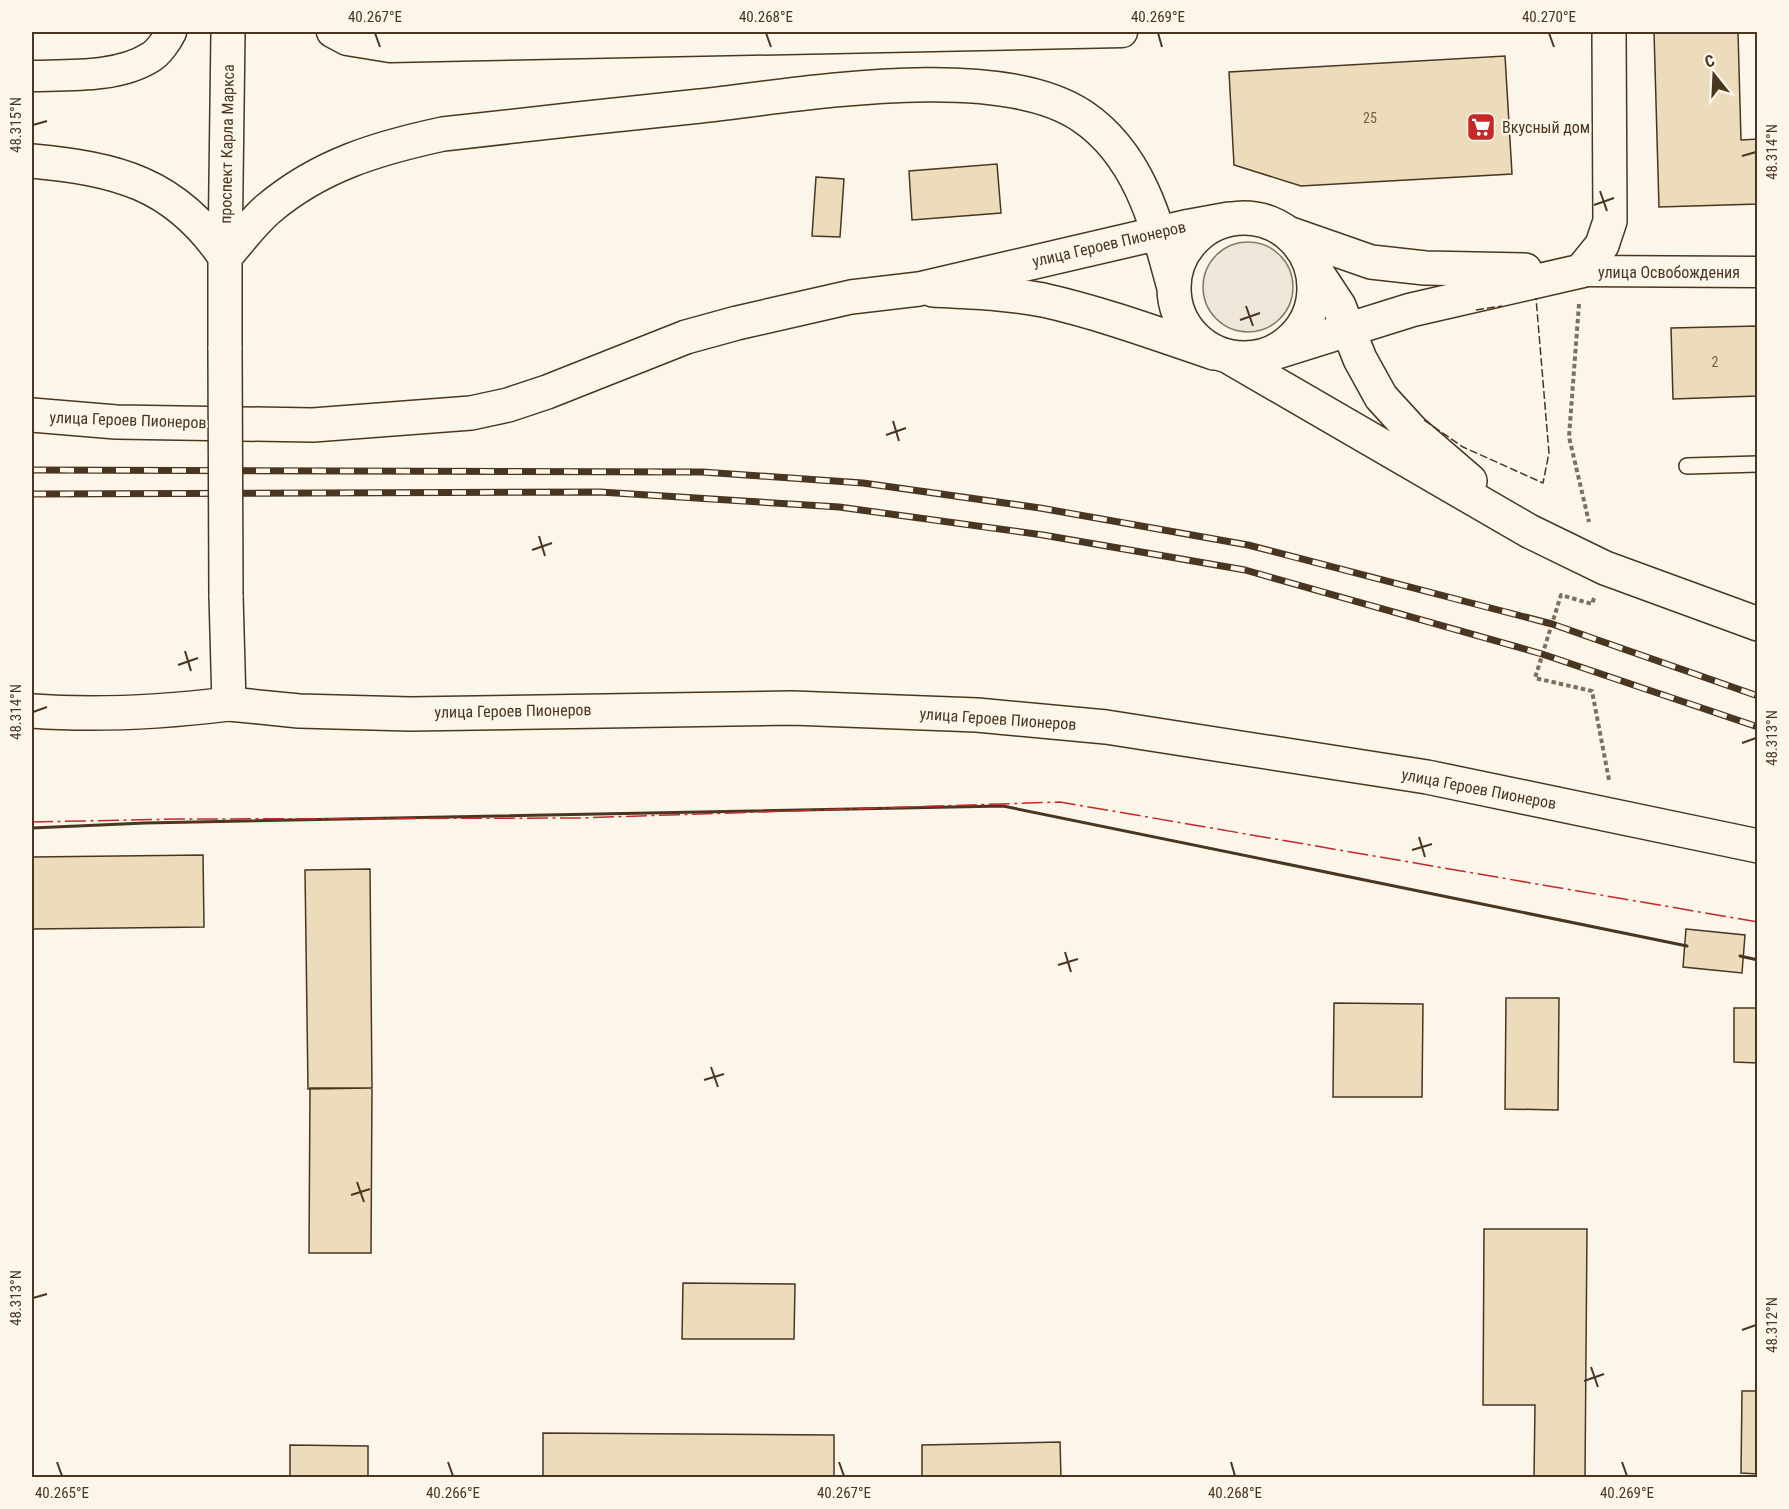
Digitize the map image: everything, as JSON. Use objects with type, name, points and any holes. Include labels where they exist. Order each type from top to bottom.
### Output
[{"type":"main road","name":"проспект Карла Маркса","points":[[225,257],[228,32]]},
{"type":"main road","points":[[32,161],[66,164],[121,177],[166,195],[208,231],[225,257],[267,210],[301,186],[342,163],[381,148],[443,134],[842,90],[945,84],[1006,89],[1061,103],[1084,117],[1104,134],[1125,159],[1152,208],[1160,232],[1174,301],[1184,326],[1197,341],[1221,355],[1246,359],[1264,356],[1412,310],[1581,271],[1602,245],[1610,221],[1609,32]]},
{"type":"main road","points":[[1173,288],[1175,272],[1189,244],[1201,233],[1229,219],[1260,220],[1348,255],[1389,264],[1425,268],[1581,271]]},
{"type":"main road","name":"улица Героев Пионеров","points":[[32,415],[116,422],[313,425],[414,420],[471,413],[508,405],[686,337],[737,323],[851,297],[919,289],[1160,232],[1229,219]]},
{"type":"main road","points":[[1264,356],[1280,349],[1294,338],[1304,326],[1312,310],[1315,293],[1309,260],[1300,245],[1288,233]]},
{"type":"main road","name":"улица Героев Пионеров","points":[[225,257],[226,595],[229,704]]},
{"type":"main road","name":"улица Героев Пионеров","points":[[1309,260],[1339,306],[1369,377],[1381,397],[1404,423],[1529,531]]},
{"type":"main road","name":"улица Героев Пионеров","points":[[919,289],[1003,294],[1043,300],[1105,316],[1221,355],[1529,531],[1605,568],[1758,624]]},
{"type":"main road","name":"улица Героев Пионеров","points":[[32,711],[76,715],[128,714],[229,704],[299,711],[410,714],[792,708],[977,715],[1106,727],[1427,777],[1758,846]]},
{"type":"street","points":[[32,76],[85,74],[123,68],[152,57],[171,32]]},
{"type":"street","points":[[332,32],[347,40],[390,47],[1122,32]]},
{"type":"street","name":"улица Освобождения","points":[[1581,271],[1758,272]]},
{"type":"lane","points":[[1687,466],[1758,464]]},
{"type":"path","points":[[1581,271],[1569,437],[1592,533]]},
{"type":"path","points":[[1592,604],[1561,595],[1535,678],[1592,691],[1616,817]]},
{"type":"shaded area","points":[[1239,242],[1257,242],[1273,249],[1286,262],[1293,278],[1293,296],[1286,312],[1273,325],[1257,332],[1239,332],[1223,325],[1210,312],[1203,296],[1203,278],[1210,262],[1223,249]]},
{"type":"building","points":[[1654,32],[1738,32],[1741,140],[1758,139],[1758,204],[1659,207]]},
{"type":"building","points":[[1505,56],[1512,174],[1301,186],[1234,165],[1229,72]]},
{"type":"building","points":[[997,164],[1001,213],[912,220],[909,171]]},
{"type":"building","points":[[816,177],[844,179],[840,237],[812,236]]},
{"type":"building","points":[[1758,326],[1758,396],[1673,399],[1671,328]]},
{"type":"building","points":[[203,855],[204,927],[32,929],[32,857]]},
{"type":"building","points":[[370,869],[372,1088],[308,1089],[305,870]]},
{"type":"building","points":[[1686,929],[1745,935],[1742,973],[1683,967]]},
{"type":"building","points":[[1506,998],[1559,998],[1558,1110],[1505,1109]]},
{"type":"building","points":[[1334,1003],[1423,1004],[1422,1097],[1333,1097]]},
{"type":"building","points":[[1734,1008],[1758,1008],[1758,1063],[1734,1062]]},
{"type":"building","points":[[310,1088],[372,1088],[371,1253],[309,1253]]},
{"type":"building","points":[[1484,1229],[1587,1229],[1585,1478],[1534,1478],[1535,1405],[1483,1405]]},
{"type":"building","points":[[683,1283],[795,1284],[794,1339],[682,1339]]},
{"type":"building","points":[[1742,1391],[1758,1391],[1758,1474],[1741,1473]]},
{"type":"building","points":[[543,1433],[834,1435],[834,1478],[543,1478]]},
{"type":"building","points":[[1060,1442],[1061,1478],[922,1478],[922,1445]]},
{"type":"building","points":[[290,1445],[368,1446],[368,1478],[290,1478]]},
{"type":"railway","points":[[32,470],[702,472],[863,483],[1040,508],[1248,545],[1552,624],[1758,696]]},
{"type":"railway","points":[[32,494],[600,492],[839,507],[1043,535],[1245,570],[1542,654],[1758,727]]},
{"type":"fence","points":[[1424,420],[1463,447],[1543,483],[1549,453],[1536,298]]},
{"type":"fence","points":[[1476,310],[1502,306]]},
{"type":"wall","points":[[32,828],[145,823],[1003,806],[1687,946]]},
{"type":"wall","points":[[1740,956],[1758,960]]},
{"type":"power","points":[[32,822],[181,819],[579,818],[1060,802],[1758,922]]},
{"type":"place","name":"Вкусный дом","points":[[1481,127]]}]
